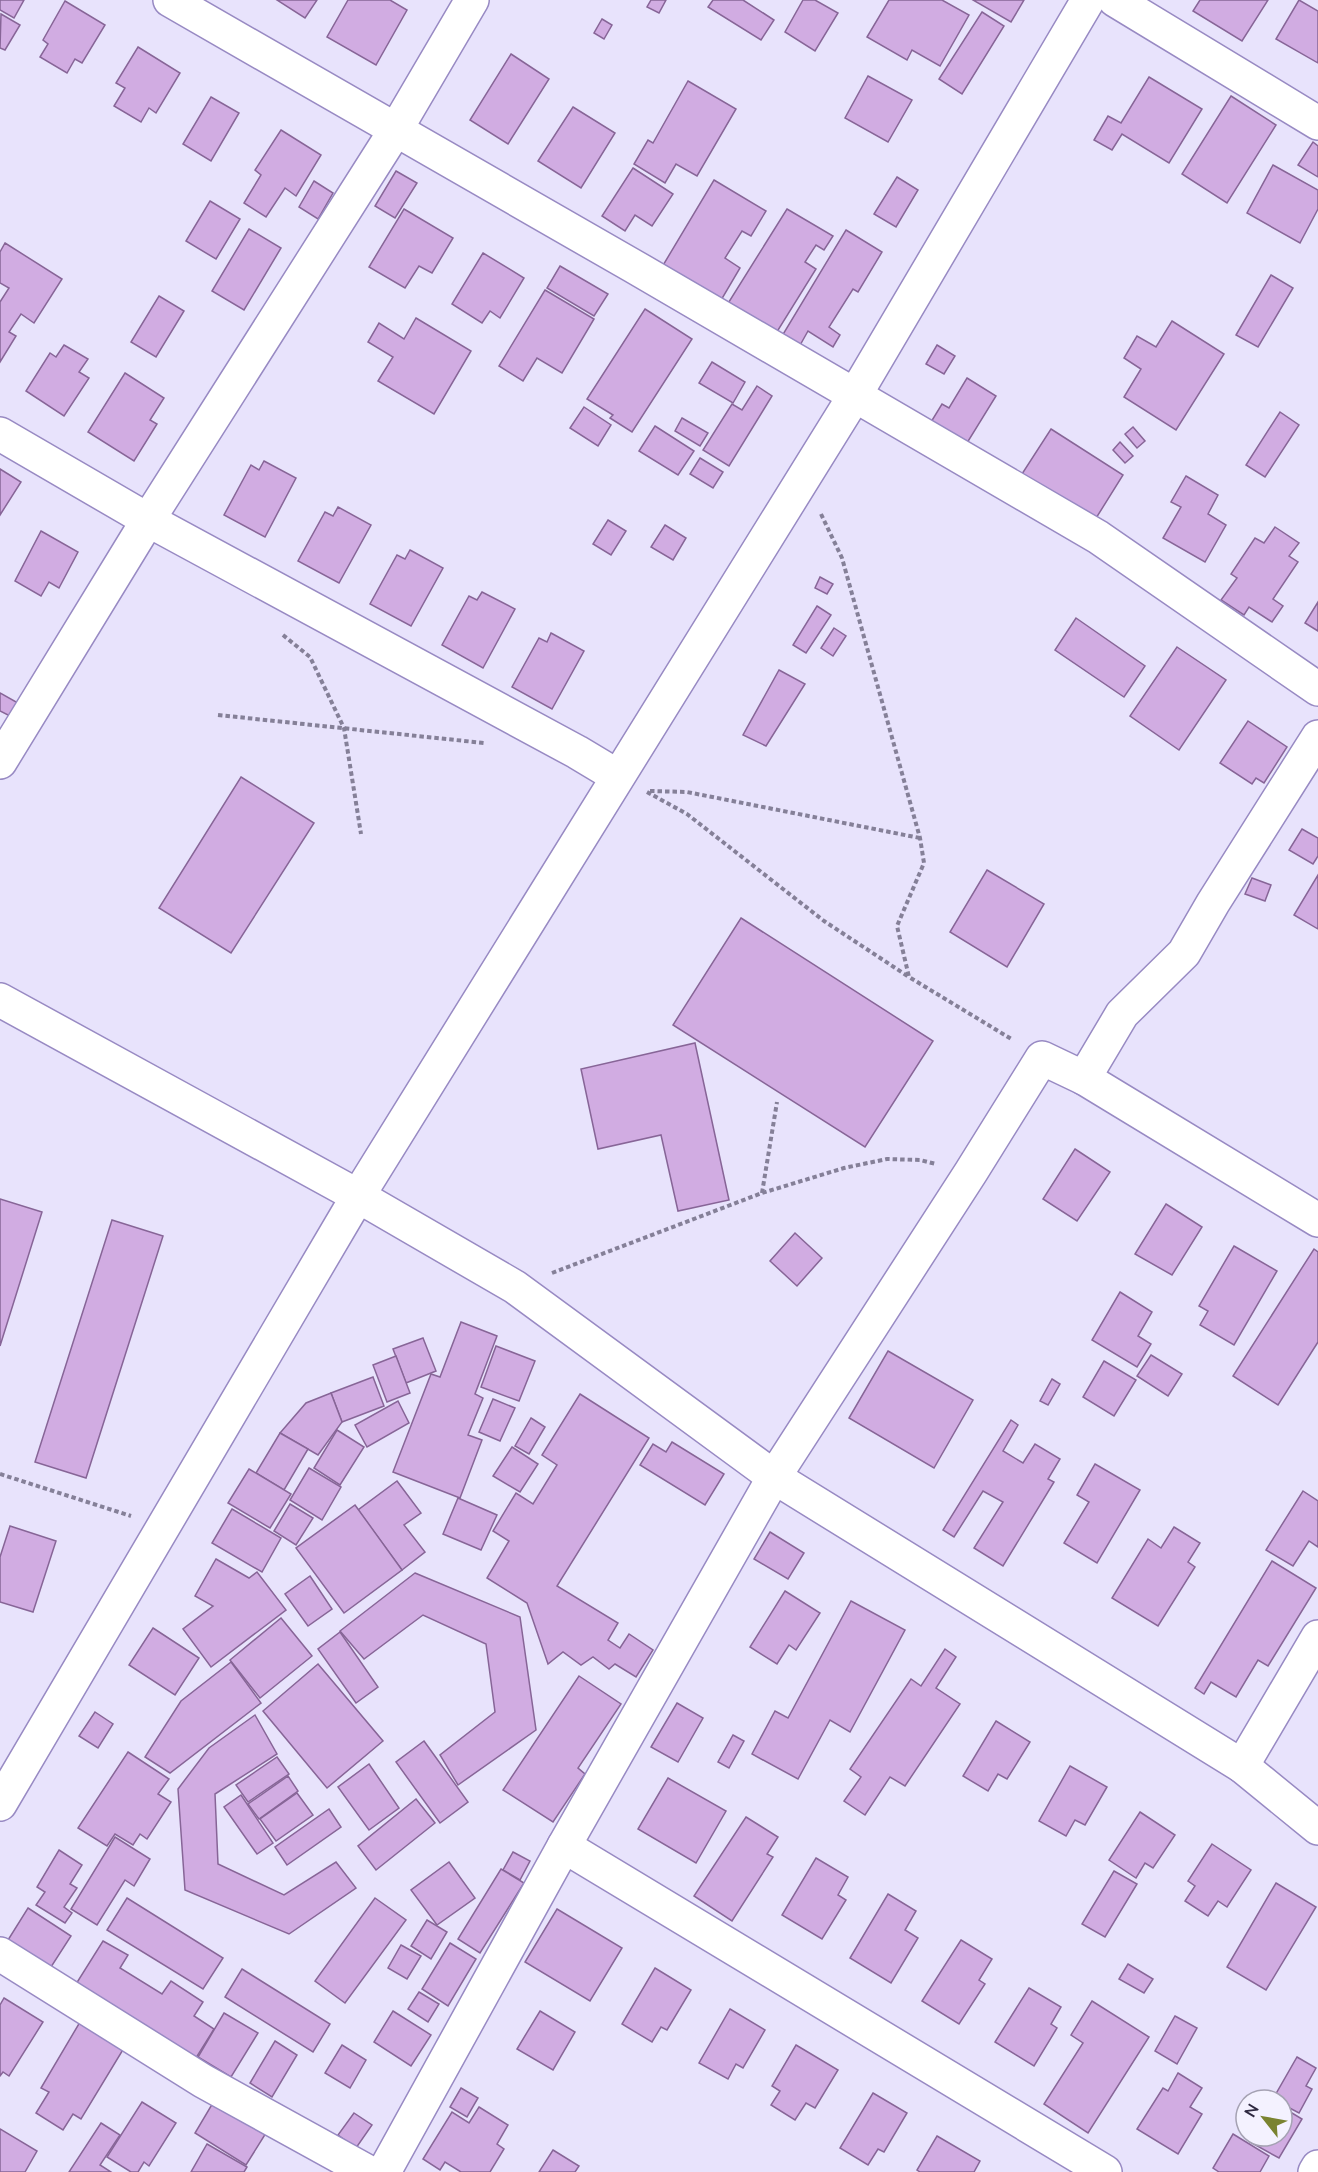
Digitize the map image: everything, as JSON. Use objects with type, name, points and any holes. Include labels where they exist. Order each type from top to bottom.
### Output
[{"type":"street","points":[[170,0],[1098,537],[1318,689]]},
{"type":"street","points":[[0,762],[148,520],[395,131],[472,0]]},
{"type":"street","points":[[0,1804],[358,1196],[855,395],[1088,0]]},
{"type":"street","points":[[1115,0],[1318,123]]},
{"type":"street","points":[[0,434],[148,520],[578,752],[617,776]]},
{"type":"street","points":[[1084,1078],[1122,1014],[1184,953],[1318,736]]},
{"type":"street","points":[[0,999],[358,1196],[515,1287],[774,1477],[1242,1766],[1318,1828]]},
{"type":"street","points":[[384,2172],[564,1846],[774,1477],[1042,1058],[1084,1078],[1318,1220]]},
{"type":"street","points":[[1242,1766],[1318,1637]]},
{"type":"street","points":[[564,1846],[1105,2172]]},
{"type":"street","points":[[0,1954],[202,2081],[368,2172]]},
{"type":"street","points":[[1315,2172],[1318,2167]]},
{"type":"path","points":[[803,478],[842,558],[920,838],[924,863],[897,926],[909,977]]},
{"type":"path","points":[[283,634],[310,657],[344,728],[361,834]]},
{"type":"path","points":[[218,715],[484,743]]},
{"type":"path","points":[[920,838],[687,792],[646,791],[687,814],[824,921],[909,977],[1042,1058]]},
{"type":"path","points":[[762,1193],[777,1102]]},
{"type":"path","points":[[515,1287],[762,1193],[844,1168],[887,1159],[920,1160],[971,1172]]},
{"type":"path","points":[[0,1474],[163,1526]]},
{"type":"building","points":[[0,0],[24,0],[14,18],[0,10]]},
{"type":"building","points":[[277,0],[317,0],[305,18]]},
{"type":"building","points":[[348,0],[390,0],[407,10],[376,65],[327,37]]},
{"type":"building","points":[[651,0],[666,0],[659,13],[647,7]]},
{"type":"building","points":[[713,0],[743,0],[774,20],[761,40],[708,7]]},
{"type":"building","points":[[803,0],[815,0],[838,13],[815,51],[785,32]]},
{"type":"building","points":[[889,0],[942,0],[969,15],[940,66],[912,50],[907,60],[867,37]]},
{"type":"building","points":[[973,0],[1024,0],[1011,22]]},
{"type":"building","points":[[1200,0],[1268,0],[1242,41],[1193,11]]},
{"type":"building","points":[[1299,0],[1318,11],[1318,63],[1276,39]]},
{"type":"building","points":[[65,1],[105,25],[82,63],[75,59],[67,73],[40,57],[48,44],[43,40]]},
{"type":"building","points":[[982,12],[1004,26],[962,94],[939,79]]},
{"type":"building","points":[[1,14],[20,25],[5,50],[0,48]]},
{"type":"building","points":[[602,19],[612,25],[604,39],[594,33]]},
{"type":"building","points":[[138,47],[180,73],[156,113],[149,108],[141,122],[114,106],[125,88],[116,83]]},
{"type":"building","points":[[511,54],[549,79],[508,144],[470,120]]},
{"type":"building","points":[[868,76],[912,100],[888,142],[845,118]]},
{"type":"building","points":[[1149,77],[1202,109],[1169,163],[1122,134],[1112,150],[1094,140],[1108,116],[1121,123]]},
{"type":"building","points":[[688,81],[736,109],[697,176],[676,164],[665,183],[634,164],[648,140],[653,143]]},
{"type":"building","points":[[1231,96],[1276,125],[1227,203],[1182,174]]},
{"type":"building","points":[[211,97],[239,113],[211,161],[183,144]]},
{"type":"building","points":[[573,107],[615,133],[581,188],[538,161]]},
{"type":"building","points":[[281,130],[321,155],[296,196],[285,188],[266,217],[244,203],[261,175],[255,170]]},
{"type":"building","points":[[1313,142],[1318,146],[1318,177],[1298,165]]},
{"type":"building","points":[[1273,165],[1318,190],[1318,209],[1300,243],[1247,213]]},
{"type":"building","points":[[633,168],[673,194],[652,226],[635,215],[625,231],[602,216]]},
{"type":"building","points":[[396,171],[417,183],[395,218],[375,206]]},
{"type":"building","points":[[897,177],[918,190],[896,227],[874,214]]},
{"type":"building","points":[[714,180],[766,211],[751,236],[742,231],[725,258],[740,268],[720,302],[662,267]]},
{"type":"building","points":[[314,181],[333,193],[318,219],[299,207]]},
{"type":"building","points":[[210,201],[240,219],[216,259],[186,241]]},
{"type":"building","points":[[404,209],[453,238],[432,273],[419,266],[405,288],[369,267]]},
{"type":"building","points":[[787,209],[833,236],[824,250],[816,245],[805,262],[816,269],[775,335],[727,305]]},
{"type":"building","points":[[249,229],[281,248],[244,310],[212,291]]},
{"type":"building","points":[[846,230],[882,252],[858,292],[853,289],[829,327],[840,335],[833,347],[808,331],[799,347],[782,336]]},
{"type":"building","points":[[5,243],[62,279],[34,323],[21,314],[9,332],[16,336],[0,362],[0,302],[9,288],[0,283],[0,252]]},
{"type":"building","points":[[483,253],[524,278],[500,318],[490,311],[482,323],[452,304]]},
{"type":"building","points":[[560,266],[608,294],[594,316],[547,288]]},
{"type":"building","points":[[1271,275],[1293,288],[1258,347],[1236,335]]},
{"type":"building","points":[[545,290],[594,319],[562,373],[537,358],[523,381],[499,366]]},
{"type":"building","points":[[159,296],[184,311],[156,357],[131,342]]},
{"type":"building","points":[[645,309],[692,339],[632,432],[610,418],[613,415],[587,399]]},
{"type":"building","points":[[416,318],[471,351],[434,414],[378,381],[393,357],[368,342],[379,323],[404,339]]},
{"type":"building","points":[[1172,321],[1224,354],[1176,430],[1124,397],[1141,369],[1124,358],[1137,336],[1156,347]]},
{"type":"building","points":[[64,345],[88,359],[79,372],[89,378],[64,416],[26,391],[50,353],[56,357]]},
{"type":"building","points":[[937,345],[955,356],[944,374],[926,364]]},
{"type":"building","points":[[712,362],[745,382],[733,403],[699,383]]},
{"type":"building","points":[[125,373],[164,398],[150,420],[157,424],[134,461],[88,432]]},
{"type":"building","points":[[967,378],[996,396],[967,443],[931,422],[942,404],[949,408]]},
{"type":"building","points":[[757,386],[772,396],[729,466],[703,450],[732,404],[742,410]]},
{"type":"building","points":[[584,407],[611,425],[598,446],[570,428]]},
{"type":"building","points":[[1280,412],[1299,425],[1265,477],[1246,465]]},
{"type":"building","points":[[682,418],[708,433],[700,446],[675,431]]},
{"type":"building","points":[[655,426],[694,451],[678,475],[639,451]]},
{"type":"building","points":[[1133,427],[1145,441],[1137,448],[1125,434]]},
{"type":"building","points":[[1051,429],[1123,475],[1093,523],[1020,477]]},
{"type":"building","points":[[1120,442],[1133,456],[1125,463],[1113,450]]},
{"type":"building","points":[[700,458],[723,472],[713,488],[690,474]]},
{"type":"building","points":[[264,461],[296,478],[265,537],[224,515],[251,465],[259,470]]},
{"type":"building","points":[[0,469],[21,482],[0,515]]},
{"type":"building","points":[[1186,476],[1218,495],[1208,514],[1226,525],[1205,562],[1163,538],[1181,507],[1171,502]]},
{"type":"building","points":[[338,507],[371,525],[339,583],[298,561],[325,512],[333,516]]},
{"type":"building","points":[[608,520],[626,531],[611,555],[593,544]]},
{"type":"building","points":[[665,525],[686,538],[673,560],[651,547]]},
{"type":"building","points":[[1275,527],[1299,543],[1289,556],[1298,562],[1273,599],[1283,606],[1272,622],[1249,607],[1244,615],[1221,600],[1237,578],[1231,574],[1255,538],[1264,543]]},
{"type":"building","points":[[41,531],[78,552],[59,588],[49,582],[41,596],[15,581]]},
{"type":"building","points":[[410,550],[443,568],[411,626],[370,604],[397,555],[405,559]]},
{"type":"building","points":[[820,577],[833,584],[827,594],[815,588]]},
{"type":"building","points":[[482,592],[515,609],[483,668],[442,645],[469,596],[477,600]]},
{"type":"building","points":[[1318,602],[1318,631],[1305,623]]},
{"type":"building","points":[[817,606],[831,615],[806,653],[793,645]]},
{"type":"building","points":[[1076,618],[1145,666],[1124,697],[1055,650]]},
{"type":"building","points":[[834,628],[846,636],[833,656],[821,648]]},
{"type":"building","points":[[551,633],[584,651],[552,709],[512,687],[539,638],[547,642]]},
{"type":"building","points":[[1177,647],[1226,680],[1179,750],[1130,716]]},
{"type":"building","points":[[779,670],[805,684],[766,746],[743,735]]},
{"type":"building","points":[[0,693],[18,703],[10,716],[0,711]]},
{"type":"building","points":[[1248,721],[1287,747],[1264,783],[1256,778],[1252,784],[1220,763]]},
{"type":"building","points":[[241,777],[314,823],[231,953],[159,908]]},
{"type":"building","points":[[1302,829],[1318,838],[1318,856],[1313,864],[1289,850]]},
{"type":"building","points":[[987,870],[1044,904],[1007,967],[950,932]]},
{"type":"building","points":[[1318,875],[1318,929],[1294,915]]},
{"type":"building","points":[[1252,878],[1271,885],[1265,901],[1245,894]]},
{"type":"building","points":[[741,918],[933,1041],[865,1147],[673,1025]]},
{"type":"building","points":[[695,1043],[729,1200],[678,1211],[661,1135],[598,1149],[581,1069]]},
{"type":"building","points":[[1075,1149],[1110,1172],[1077,1221],[1043,1199]]},
{"type":"building","points":[[0,1199],[42,1212],[0,1346]]},
{"type":"building","points":[[1166,1204],[1202,1227],[1172,1275],[1135,1254]]},
{"type":"building","points":[[112,1220],[163,1236],[86,1478],[35,1462]]},
{"type":"building","points":[[795,1233],[822,1258],[797,1286],[770,1261]]},
{"type":"building","points":[[1234,1246],[1277,1271],[1234,1345],[1200,1325],[1208,1311],[1199,1306]]},
{"type":"building","points":[[1314,1249],[1318,1252],[1318,1342],[1278,1405],[1233,1376]]},
{"type":"building","points":[[1120,1292],[1152,1312],[1138,1336],[1151,1344],[1137,1367],[1092,1340]]},
{"type":"building","points":[[461,1322],[497,1336],[475,1394],[483,1398],[468,1435],[482,1440],[460,1498],[393,1472],[431,1374],[440,1377]]},
{"type":"building","points":[[423,1338],[436,1371],[406,1383],[393,1349]]},
{"type":"building","points":[[496,1346],[535,1361],[519,1401],[481,1387]]},
{"type":"building","points":[[888,1351],[973,1400],[934,1468],[849,1418]]},
{"type":"building","points":[[1151,1355],[1182,1374],[1168,1396],[1137,1376]]},
{"type":"building","points":[[396,1356],[410,1393],[387,1402],[373,1365]]},
{"type":"building","points":[[1104,1361],[1136,1380],[1114,1416],[1083,1397]]},
{"type":"building","points":[[373,1377],[384,1406],[342,1422],[331,1393]]},
{"type":"building","points":[[1052,1379],[1060,1384],[1048,1405],[1040,1401]]},
{"type":"building","points":[[331,1393],[342,1422],[318,1455],[280,1433],[306,1403]]},
{"type":"building","points":[[580,1394],[649,1438],[557,1586],[618,1623],[608,1640],[620,1648],[629,1634],[653,1650],[636,1677],[615,1664],[609,1669],[593,1657],[581,1665],[563,1652],[548,1664],[527,1603],[487,1578],[509,1541],[493,1531],[516,1493],[533,1504],[557,1465],[542,1455]]},
{"type":"building","points":[[493,1399],[515,1408],[500,1441],[479,1432]]},
{"type":"building","points":[[398,1401],[409,1423],[367,1447],[355,1425]]},
{"type":"building","points":[[531,1418],[545,1427],[529,1454],[515,1446]]},
{"type":"building","points":[[1011,1420],[1018,1425],[1003,1451],[1023,1463],[1035,1444],[1060,1459],[1048,1479],[1054,1482],[1003,1566],[974,1548],[1003,1502],[983,1491],[954,1537],[943,1530]]},
{"type":"building","points":[[337,1430],[364,1447],[340,1485],[314,1468]]},
{"type":"building","points":[[280,1433],[308,1449],[284,1490],[256,1473]]},
{"type":"building","points":[[672,1442],[724,1474],[705,1505],[640,1465],[653,1444],[666,1452]]},
{"type":"building","points":[[512,1447],[538,1464],[520,1492],[493,1476]]},
{"type":"building","points":[[1095,1464],[1140,1490],[1097,1563],[1064,1543],[1089,1502],[1077,1495]]},
{"type":"building","points":[[309,1468],[341,1487],[322,1520],[290,1500]]},
{"type":"building","points":[[249,1469],[291,1494],[270,1528],[228,1503]]},
{"type":"building","points":[[397,1481],[421,1513],[404,1525],[425,1552],[402,1570],[358,1510]]},
{"type":"building","points":[[1303,1491],[1318,1501],[1318,1547],[1309,1541],[1293,1566],[1266,1550]]},
{"type":"building","points":[[458,1498],[497,1515],[481,1550],[443,1534]]},
{"type":"building","points":[[290,1504],[313,1518],[296,1545],[274,1531]]},
{"type":"building","points":[[355,1505],[402,1570],[344,1613],[296,1548]]},
{"type":"building","points":[[232,1509],[281,1538],[262,1572],[212,1543]]},
{"type":"building","points":[[10,1526],[56,1541],[33,1612],[0,1602],[0,1557]]},
{"type":"building","points":[[1174,1527],[1200,1543],[1188,1562],[1195,1567],[1158,1626],[1112,1598],[1148,1539],[1161,1548]]},
{"type":"building","points":[[770,1532],[804,1553],[788,1579],[754,1559]]},
{"type":"building","points":[[216,1559],[249,1578],[257,1572],[286,1610],[211,1667],[183,1629],[213,1606],[195,1596]]},
{"type":"building","points":[[1272,1561],[1316,1588],[1268,1666],[1258,1660],[1236,1697],[1211,1682],[1204,1694],[1195,1688]]},
{"type":"building","points":[[415,1573],[520,1617],[536,1730],[458,1785],[440,1755],[495,1712],[486,1644],[423,1615],[364,1659],[340,1631]]},
{"type":"building","points":[[310,1576],[332,1609],[308,1626],[285,1594]]},
{"type":"building","points":[[785,1591],[820,1613],[796,1650],[789,1645],[777,1664],[750,1647]]},
{"type":"building","points":[[851,1601],[905,1630],[850,1732],[830,1720],[798,1779],[752,1754],[775,1711],[788,1718]]},
{"type":"building","points":[[281,1618],[312,1656],[260,1698],[230,1660]]},
{"type":"building","points":[[153,1628],[199,1658],[175,1695],[129,1665]]},
{"type":"building","points":[[340,1632],[378,1687],[356,1703],[318,1649]]},
{"type":"building","points":[[945,1649],[956,1657],[936,1688],[960,1704],[905,1786],[890,1777],[865,1815],[844,1801],[861,1777],[850,1769],[911,1679],[921,1686]]},
{"type":"building","points":[[231,1662],[261,1703],[170,1773],[145,1757],[181,1701]]},
{"type":"building","points":[[318,1664],[383,1741],[327,1788],[263,1711]]},
{"type":"building","points":[[579,1676],[621,1704],[578,1768],[585,1774],[553,1822],[503,1790]]},
{"type":"building","points":[[677,1703],[703,1718],[678,1762],[651,1747]]},
{"type":"building","points":[[95,1712],[113,1724],[98,1748],[79,1736]]},
{"type":"building","points":[[255,1715],[277,1754],[215,1794],[218,1864],[284,1895],[336,1862],[356,1888],[289,1934],[185,1890],[178,1789],[209,1748]]},
{"type":"building","points":[[996,1721],[1030,1742],[1007,1779],[998,1774],[988,1791],[963,1776]]},
{"type":"building","points":[[733,1735],[744,1741],[729,1768],[718,1762]]},
{"type":"building","points":[[424,1741],[468,1802],[440,1823],[396,1762]]},
{"type":"building","points":[[128,1752],[169,1779],[158,1794],[171,1802],[147,1839],[140,1834],[133,1845],[115,1834],[107,1846],[78,1828]]},
{"type":"building","points":[[277,1757],[289,1774],[248,1802],[236,1785]]},
{"type":"building","points":[[369,1764],[399,1808],[369,1830],[338,1787]]},
{"type":"building","points":[[1070,1766],[1107,1787],[1085,1825],[1075,1820],[1066,1836],[1039,1821]]},
{"type":"building","points":[[288,1776],[298,1791],[259,1819],[248,1804]]},
{"type":"building","points":[[668,1778],[726,1811],[696,1863],[638,1829]]},
{"type":"building","points":[[297,1793],[313,1815],[276,1841],[260,1819]]},
{"type":"building","points":[[241,1795],[273,1843],[257,1854],[224,1807]]},
{"type":"building","points":[[416,1799],[435,1823],[376,1870],[358,1846]]},
{"type":"building","points":[[329,1809],[341,1827],[287,1865],[275,1847]]},
{"type":"building","points":[[1140,1812],[1175,1835],[1153,1868],[1145,1863],[1136,1878],[1109,1860]]},
{"type":"building","points":[[746,1817],[778,1837],[767,1854],[773,1857],[732,1921],[694,1896]]},
{"type":"building","points":[[115,1837],[150,1859],[134,1886],[125,1880],[97,1925],[71,1909]]},
{"type":"building","points":[[1212,1844],[1251,1870],[1227,1907],[1218,1901],[1208,1916],[1185,1901],[1195,1886],[1188,1881]]},
{"type":"building","points":[[59,1850],[82,1865],[70,1884],[77,1888],[64,1907],[72,1913],[65,1923],[36,1905],[45,1892],[37,1887]]},
{"type":"building","points":[[513,1852],[530,1861],[520,1880],[503,1870]]},
{"type":"building","points":[[816,1858],[848,1877],[838,1895],[846,1900],[822,1939],[782,1915]]},
{"type":"building","points":[[449,1862],[475,1898],[437,1925],[411,1890]]},
{"type":"building","points":[[501,1869],[524,1883],[480,1953],[458,1939]]},
{"type":"building","points":[[1114,1871],[1137,1884],[1105,1937],[1082,1924]]},
{"type":"building","points":[[1276,1883],[1316,1907],[1266,1990],[1227,1967]]},
{"type":"building","points":[[888,1894],[916,1911],[905,1930],[918,1938],[891,1983],[850,1958]]},
{"type":"building","points":[[127,1898],[223,1958],[203,1989],[107,1930]]},
{"type":"building","points":[[375,1898],[406,1920],[345,2003],[315,1981]]},
{"type":"building","points":[[28,1908],[71,1936],[51,1967],[8,1940]]},
{"type":"building","points":[[557,1909],[622,1948],[590,2001],[525,1962]]},
{"type":"building","points":[[427,1920],[447,1932],[431,1959],[411,1946]]},
{"type":"building","points":[[961,1940],[992,1959],[979,1980],[985,1984],[959,2024],[922,2001]]},
{"type":"building","points":[[103,1941],[128,1955],[120,1968],[162,1994],[171,1981],[203,2002],[194,2016],[214,2029],[196,2058],[76,1984]]},
{"type":"building","points":[[450,1943],[476,1959],[448,2006],[422,1989]]},
{"type":"building","points":[[401,1945],[421,1956],[407,1979],[388,1968]]},
{"type":"building","points":[[1128,1964],[1153,1979],[1144,1993],[1119,1979]]},
{"type":"building","points":[[655,1968],[691,1990],[667,2030],[661,2027],[652,2042],[622,2024]]},
{"type":"building","points":[[242,1969],[330,2024],[313,2052],[225,1997]]},
{"type":"building","points":[[1029,1988],[1061,2007],[1051,2024],[1057,2028],[1034,2066],[995,2042]]},
{"type":"building","points":[[419,1992],[439,2004],[428,2022],[408,2009]]},
{"type":"building","points":[[4,1998],[43,2022],[9,2076],[3,2072],[0,2076],[0,2005]]},
{"type":"building","points":[[1092,2001],[1149,2037],[1088,2133],[1044,2104],[1083,2043],[1071,2035]]},
{"type":"building","points":[[730,2009],[765,2030],[743,2068],[736,2064],[728,2079],[699,2063]]},
{"type":"building","points":[[393,2011],[431,2035],[411,2066],[374,2042]]},
{"type":"building","points":[[540,2011],[575,2032],[553,2070],[517,2049]]},
{"type":"building","points":[[224,2013],[258,2033],[231,2077],[198,2057]]},
{"type":"building","points":[[1175,2016],[1197,2028],[1177,2064],[1155,2051]]},
{"type":"building","points":[[80,2022],[124,2048],[81,2119],[73,2114],[63,2130],[36,2113],[49,2092],[41,2088]]},
{"type":"building","points":[[275,2041],[297,2055],[272,2097],[250,2083]]},
{"type":"building","points":[[342,2045],[366,2060],[350,2088],[325,2073]]},
{"type":"building","points":[[796,2045],[838,2070],[815,2108],[806,2103],[795,2120],[771,2105],[780,2091],[772,2086]]},
{"type":"building","points":[[1297,2057],[1316,2068],[1306,2086],[1312,2089],[1299,2113],[1294,2110],[1294,2088],[1279,2088]]},
{"type":"building","points":[[1178,2073],[1202,2088],[1190,2107],[1202,2114],[1178,2154],[1137,2129],[1163,2088],[1168,2091]]},
{"type":"building","points":[[461,2088],[478,2098],[467,2117],[450,2107]]},
{"type":"building","points":[[873,2093],[907,2113],[884,2152],[878,2149],[868,2165],[840,2148]]},
{"type":"building","points":[[214,2101],[266,2133],[246,2165],[195,2133]]},
{"type":"building","points":[[142,2102],[176,2123],[149,2166],[144,2162],[138,2172],[131,2172],[107,2157]]},
{"type":"building","points":[[479,2107],[508,2125],[497,2144],[504,2149],[490,2172],[461,2172],[445,2162],[440,2170],[423,2159],[452,2112],[469,2123]]},
{"type":"building","points":[[354,2113],[372,2125],[356,2148],[338,2135]]},
{"type":"building","points":[[1294,2114],[1302,2119],[1294,2133]]},
{"type":"building","points":[[101,2123],[120,2135],[100,2165],[111,2172],[69,2172]]},
{"type":"building","points":[[0,2129],[37,2151],[25,2172],[0,2172]]},
{"type":"building","points":[[1233,2134],[1234,2148],[1256,2148],[1269,2156],[1260,2172],[1219,2172],[1213,2168]]},
{"type":"building","points":[[937,2136],[980,2161],[974,2172],[920,2172],[917,2170]]},
{"type":"building","points":[[207,2144],[247,2167],[244,2172],[191,2172]]},
{"type":"building","points":[[1261,2148],[1285,2148],[1279,2158]]},
{"type":"building","points":[[553,2150],[579,2166],[575,2172],[539,2172]]}]
